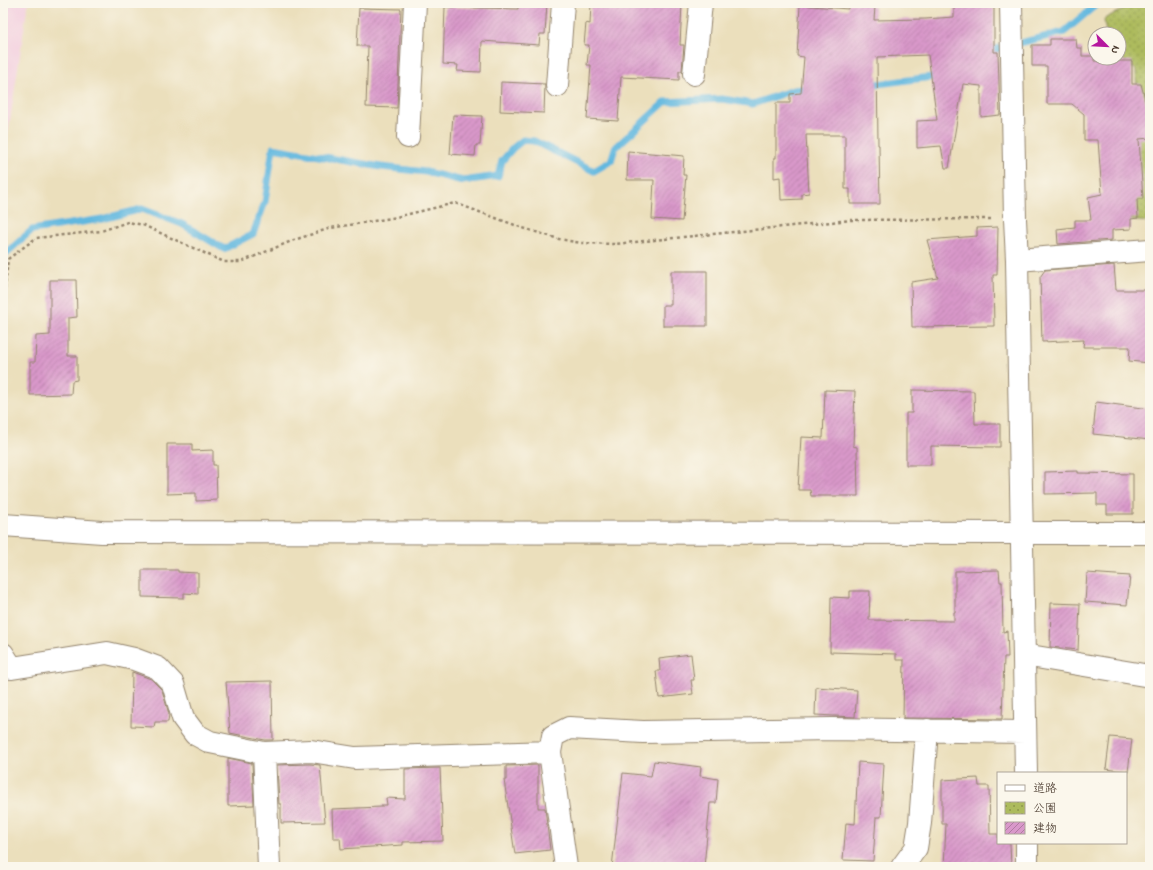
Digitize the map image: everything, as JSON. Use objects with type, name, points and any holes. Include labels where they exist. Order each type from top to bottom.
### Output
[{"type":"street","points":[[408,137],[415,3]]},
{"type":"street","points":[[557,86],[563,3]]},
{"type":"street","points":[[694,74],[701,3]]},
{"type":"street","points":[[1011,3],[1015,219],[1018,260],[1026,772]]},
{"type":"street","points":[[1018,260],[1150,250]]},
{"type":"street","points":[[3,525],[102,532],[1150,533]]},
{"type":"street","points":[[3,654],[12,668],[107,653],[134,659],[158,668],[173,684],[183,718],[195,734],[210,742],[264,753],[311,751],[355,758],[550,752]]},
{"type":"street","points":[[1024,655],[1150,676]]},
{"type":"street","points":[[566,867],[550,752],[553,736],[569,728],[643,732],[831,729],[1025,732]]},
{"type":"street","points":[[902,867],[916,848],[920,823],[927,730]]},
{"type":"street","points":[[264,753],[269,867]]},
{"type":"street","points":[[1027,844],[1027,867]]},
{"type":"path","points":[[3,307],[8,259],[36,238],[101,232],[128,222],[143,225],[224,262],[241,262],[294,240],[331,228],[392,218],[455,203],[523,228],[559,239],[581,243],[615,244],[850,220],[1015,219]]},
{"type":"shaded area","points":[[3,3],[28,3],[3,166]]},
{"type":"green space","points":[[1135,3],[1150,3],[1150,222],[1126,220],[1138,135],[1136,70],[1127,63],[1127,26],[1105,26],[1104,19]]},
{"type":"building","points":[[518,3],[547,3],[545,34],[540,34],[539,45],[482,41],[481,72],[457,71],[458,65],[443,64],[445,7],[518,9]]},
{"type":"building","points":[[591,3],[682,3],[680,45],[684,45],[682,71],[679,71],[679,80],[621,77],[618,121],[587,119],[591,65],[587,65],[589,45],[584,45],[586,23],[590,24]]},
{"type":"building","points":[[849,3],[868,3],[868,6],[875,7],[874,20],[954,17],[954,3],[994,3],[994,52],[998,52],[1000,115],[981,117],[981,86],[963,84],[949,168],[945,168],[941,146],[917,148],[917,121],[937,120],[928,55],[877,57],[880,204],[850,204],[850,189],[845,189],[845,135],[806,135],[809,193],[802,194],[802,199],[781,200],[780,177],[774,178],[774,158],[776,158],[776,103],[790,103],[790,94],[801,93],[804,57],[797,56],[800,5],[848,9]]},
{"type":"building","points":[[359,8],[401,9],[397,108],[366,107],[368,46],[357,46]]},
{"type":"building","points":[[1050,39],[1076,39],[1077,48],[1082,48],[1082,56],[1087,56],[1087,66],[1127,66],[1127,61],[1132,61],[1132,84],[1141,84],[1150,118],[1150,138],[1139,139],[1143,199],[1137,199],[1138,218],[1131,219],[1131,229],[1112,230],[1112,240],[1058,244],[1057,229],[1075,227],[1075,220],[1091,220],[1088,197],[1102,194],[1098,140],[1084,140],[1084,114],[1072,104],[1047,104],[1047,66],[1032,66],[1032,45],[1050,45]]},
{"type":"building","points":[[501,82],[545,84],[544,113],[500,111]]},
{"type":"building","points":[[453,115],[482,116],[480,145],[476,145],[475,156],[450,154]]},
{"type":"building","points":[[628,151],[684,156],[683,175],[686,175],[682,221],[652,219],[654,180],[627,180]]},
{"type":"building","points":[[998,227],[997,275],[993,275],[994,326],[912,327],[911,282],[938,278],[927,240],[977,236],[977,228]]},
{"type":"building","points":[[1114,265],[1116,290],[1148,290],[1150,363],[1129,361],[1130,347],[1083,347],[1084,340],[1042,342],[1040,277],[1045,270]]},
{"type":"building","points":[[671,271],[707,271],[707,326],[663,326],[663,305],[671,305]]},
{"type":"building","points":[[50,280],[76,280],[77,317],[68,318],[68,356],[77,356],[77,380],[72,381],[71,394],[30,395],[30,362],[35,362],[36,336],[50,335]]},
{"type":"building","points":[[825,390],[855,391],[853,446],[857,447],[858,496],[811,496],[810,490],[798,490],[801,437],[823,438]]},
{"type":"building","points":[[912,390],[974,391],[975,424],[1000,424],[1000,447],[931,446],[931,465],[906,465],[906,413],[912,413]]},
{"type":"building","points":[[1096,402],[1150,409],[1150,440],[1093,434]]},
{"type":"building","points":[[167,444],[192,444],[192,451],[213,450],[213,465],[216,465],[217,500],[196,501],[196,493],[167,494]]},
{"type":"building","points":[[1078,471],[1078,473],[1133,474],[1133,514],[1107,514],[1107,505],[1097,505],[1097,493],[1045,494],[1045,472]]},
{"type":"building","points":[[142,570],[178,570],[178,572],[198,573],[198,594],[184,593],[184,598],[142,597]]},
{"type":"building","points":[[999,570],[1000,582],[1002,582],[1003,632],[1007,631],[1008,657],[1004,657],[1002,719],[903,718],[904,660],[896,660],[896,654],[830,652],[831,597],[850,598],[850,591],[870,591],[869,620],[954,621],[955,571]]},
{"type":"building","points":[[1087,573],[1130,576],[1127,605],[1085,602]]},
{"type":"building","points":[[1051,603],[1080,604],[1078,650],[1050,647]]},
{"type":"building","points":[[691,654],[694,680],[691,680],[693,694],[659,698],[656,671],[660,671],[659,658]]},
{"type":"building","points":[[132,672],[151,679],[162,690],[169,714],[168,722],[155,722],[154,727],[131,726]]},
{"type":"building","points":[[272,681],[273,740],[265,740],[230,733],[226,682]]},
{"type":"building","points":[[816,687],[857,690],[855,717],[815,715]]},
{"type":"building","points":[[1110,737],[1132,739],[1128,772],[1106,769]]},
{"type":"building","points":[[228,758],[252,763],[254,805],[228,806]]},
{"type":"building","points":[[654,761],[701,767],[700,776],[718,779],[716,803],[710,803],[704,867],[612,867],[623,773],[651,776]]},
{"type":"building","points":[[858,762],[884,764],[881,817],[876,817],[873,861],[843,860],[846,823],[855,824]]},
{"type":"building","points":[[277,765],[320,765],[325,822],[281,823],[281,804],[279,804]]},
{"type":"building","points":[[538,765],[538,808],[545,808],[550,850],[515,854],[504,780],[506,780],[506,766]]},
{"type":"building","points":[[440,768],[443,841],[403,842],[403,845],[341,849],[340,838],[333,838],[332,809],[382,807],[382,805],[387,805],[386,798],[405,799],[405,769]]},
{"type":"building","points":[[978,778],[979,786],[989,786],[990,834],[997,834],[997,844],[1010,844],[1011,867],[944,867],[946,824],[942,824],[942,780]]},
{"type":"waterway","points":[[991,61],[996,49],[1064,32],[1098,3]]},
{"type":"waterway","points":[[869,85],[940,76]]},
{"type":"waterway","points":[[3,256],[32,230],[102,219],[142,209],[182,224],[224,249],[253,234],[265,202],[273,148],[381,167],[426,172],[463,181],[498,176],[502,161],[513,148],[523,140],[534,141],[594,171],[611,161],[615,148],[665,102],[722,99],[753,104],[793,90],[811,88]]}]
